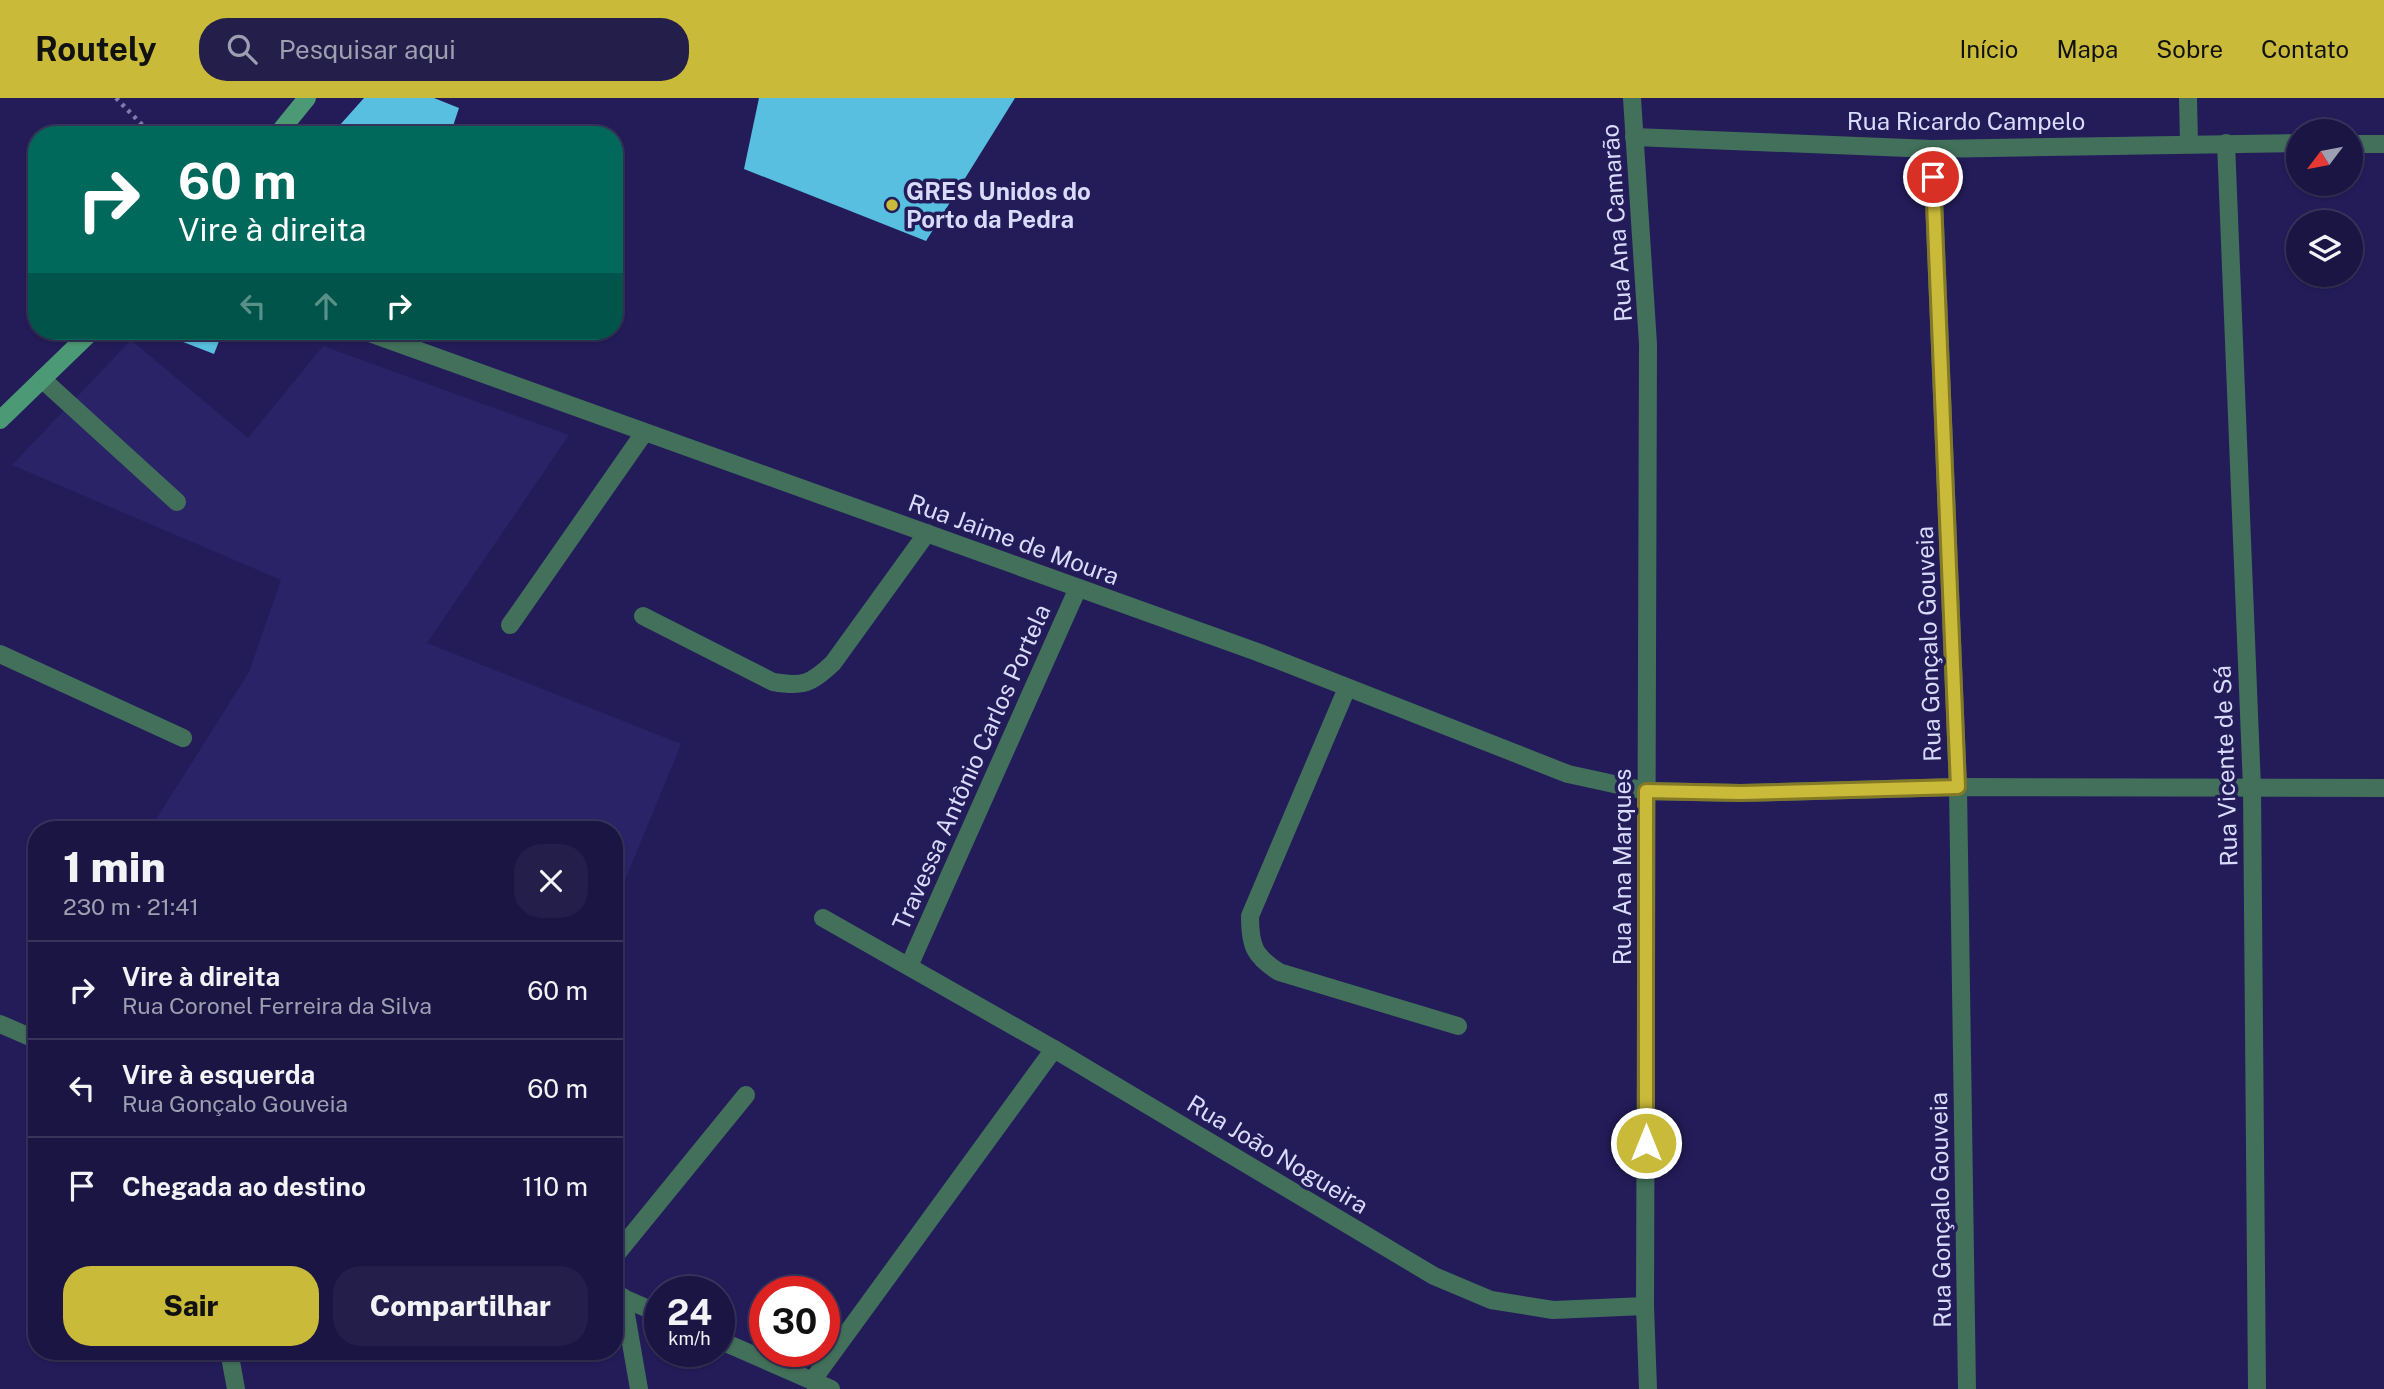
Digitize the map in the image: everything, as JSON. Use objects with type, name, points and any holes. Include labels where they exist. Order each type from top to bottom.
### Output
[{"type":"main road","points":[[284,126],[307,98]]},
{"type":"main road","points":[[0,420],[83,340]]},
{"type":"street","name":"Rua Ana Camarão","points":[[1632,98],[1648,344]]},
{"type":"street","points":[[2188,98],[2189,143]]},
{"type":"street","name":"Rua Ricardo Campelo","points":[[1634,137],[1932,149],[2286,143]]},
{"type":"street","name":"Rua Vicente de Sá","points":[[2226,143],[2252,788],[2257,1389]]},
{"type":"street","points":[[2363,144],[2384,144]]},
{"type":"street","name":"Rua Gonçalo Gouveia","points":[[1932,149],[1958,787],[1967,1389]]},
{"type":"street","name":"Rua Jaime de Moura","points":[[389,340],[1260,653],[1568,774],[1646,791],[1741,793],[1958,787],[2384,788]]},
{"type":"street","name":"Rua Ana Marques","points":[[1648,344],[1645,1306],[1648,1389]]},
{"type":"street","points":[[42,379],[177,502]]},
{"type":"street","points":[[510,625],[644,433]]},
{"type":"street","points":[[642,616],[774,682],[797,686],[817,678],[833,663],[927,533]]},
{"type":"street","name":"Travessa Antônio Carlos Portela","points":[[909,966],[1078,588]]},
{"type":"street","points":[[0,653],[183,737]]},
{"type":"street","points":[[1348,688],[1250,916],[1250,941],[1262,961],[1279,972],[1458,1026]]},
{"type":"street","name":"Rua João Nogueira","points":[[822,918],[1054,1049],[1434,1276],[1491,1300],[1553,1310],[1645,1306]]},
{"type":"street","points":[[0,1024],[28,1037]]},
{"type":"street","points":[[812,1381],[1054,1049]]},
{"type":"street","points":[[623,1246],[746,1095]]},
{"type":"street","points":[[623,1298],[644,1307]]},
{"type":"street","points":[[623,1318],[639,1389]]},
{"type":"street","points":[[735,1347],[831,1389]]},
{"type":"street","points":[[231,1360],[236,1389]]},
{"type":"path","points":[[116,98],[143,126]]},
{"type":"shaded area","points":[[131,340],[248,438],[323,346],[569,435],[427,643],[681,744],[623,885],[623,821],[155,821],[249,672],[281,580],[12,465]]},
{"type":"building","points":[[364,98],[434,98],[459,108],[453,126],[339,126]]},
{"type":"building","name":"GRES Unidos do Porto da Pedra","points":[[759,98],[1015,98],[926,241],[744,169]]},
{"type":"building","points":[[178,340],[219,340],[214,354]]},
{"type":"place","name":"GRES Unidos do Porto da Pedra","points":[[892,205]]},
{"type":"route","points":[[1646,1143],[1646,791],[1741,793],[1958,787],[1933,177]]}]
